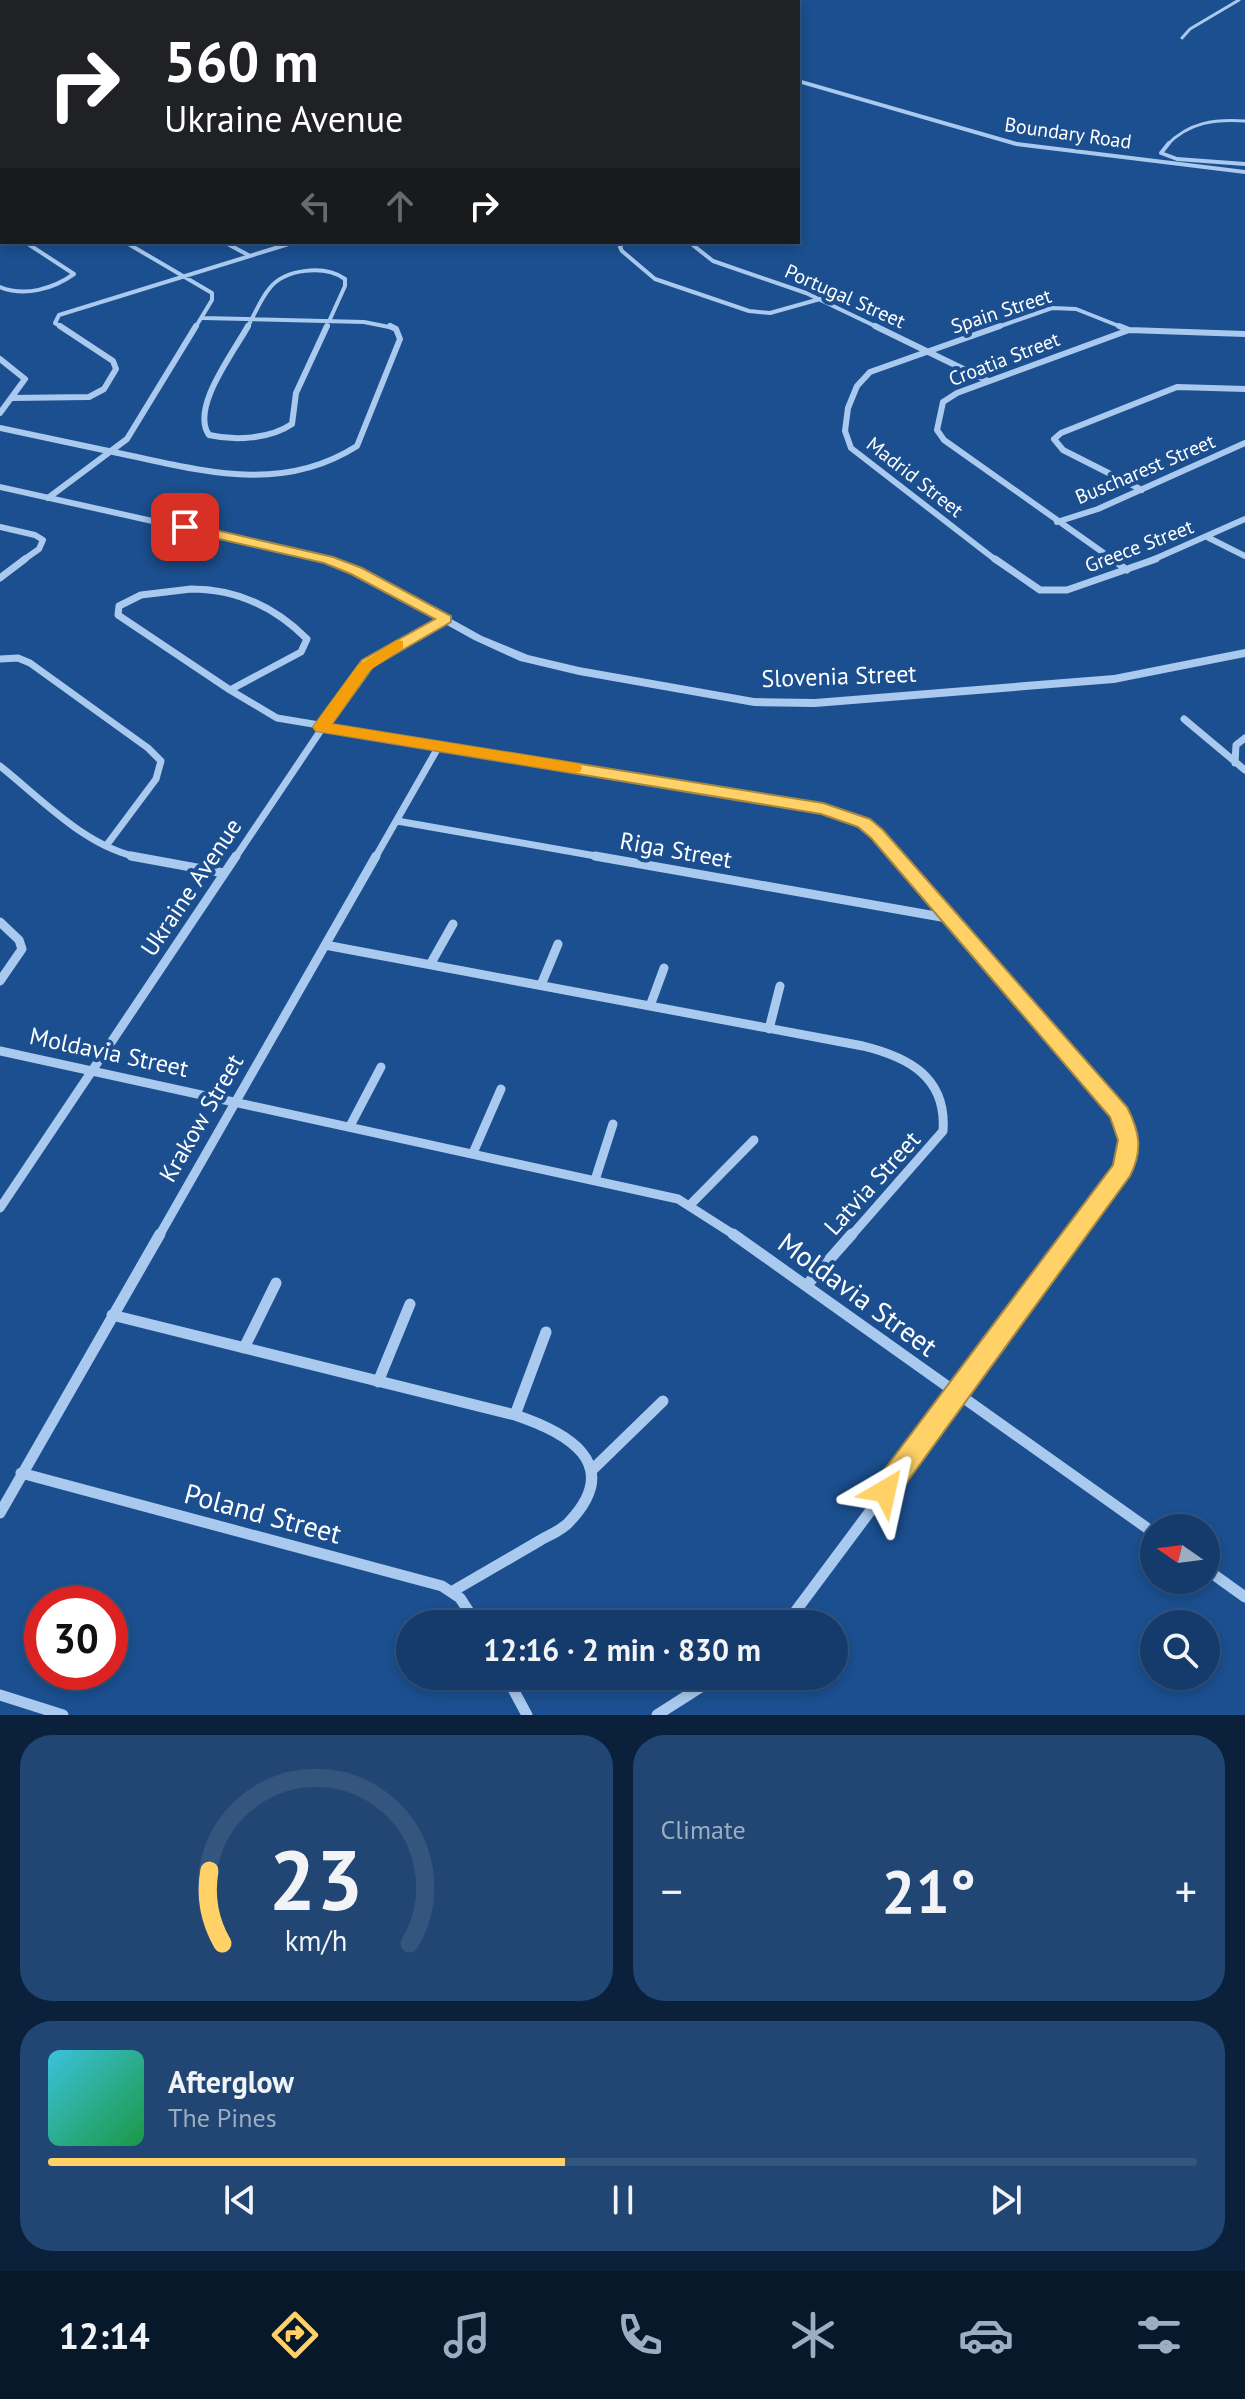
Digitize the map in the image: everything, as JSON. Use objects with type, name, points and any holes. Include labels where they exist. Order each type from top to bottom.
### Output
[{"type":"street","points":[[1182,38],[1190,29],[1239,0]]},
{"type":"street","name":"Boundary Road","points":[[800,82],[1016,144],[1245,172]]},
{"type":"street","points":[[1245,121],[1217,120],[1191,124],[1161,153],[1177,159],[1245,164]]},
{"type":"street","points":[[0,287],[11,292],[24,292],[74,275],[28,244]]},
{"type":"street","points":[[48,498],[113,452],[131,433],[203,318],[212,293],[129,244]]},
{"type":"street","points":[[228,244],[250,256]]},
{"type":"street","points":[[12,398],[82,398],[101,391],[116,369],[115,363],[58,325],[55,319],[71,311],[289,244]]},
{"type":"street","points":[[622,244],[622,251],[655,279],[749,311],[770,313],[820,299]]},
{"type":"street","name":"Portugal Street","points":[[692,244],[717,263],[820,299],[988,381]]},
{"type":"street","points":[[307,271],[330,271],[341,275],[345,281],[329,321],[296,393],[290,426],[277,432],[237,437],[212,436],[204,427],[202,412],[205,403],[277,281],[307,271]]},
{"type":"street","name":"Spain Street","points":[[928,352],[1056,307],[1079,310],[1129,330]]},
{"type":"street","points":[[0,428],[216,474],[251,477],[299,471],[351,451],[364,436],[400,339],[396,329],[385,324],[254,317],[203,318]]},
{"type":"street","name":"Croatia Street","points":[[1127,570],[948,444],[938,433],[941,405],[945,400],[988,381],[1129,330],[1245,334]]},
{"type":"street","name":"Madrid Street","points":[[928,352],[862,377],[843,429],[845,441],[1020,579],[1040,590]]},
{"type":"street","points":[[0,359],[25,377],[0,413]]},
{"type":"street","points":[[1142,490],[1059,448],[1054,442],[1055,437],[1173,388],[1245,389]]},
{"type":"street","name":"Buscharest Street","points":[[1057,522],[1098,509],[1245,443]]},
{"type":"street","name":"Slovenia Street","points":[[0,487],[328,560],[357,571],[490,644],[540,663],[772,703],[832,702],[1114,679],[1245,653]]},
{"type":"street","name":"Greece Street","points":[[1040,590],[1067,590],[1127,570],[1245,519]]},
{"type":"street","points":[[0,527],[35,535],[43,540],[39,549],[0,578]]},
{"type":"street","points":[[1207,537],[1245,556]]},
{"type":"street","points":[[230,690],[295,656],[306,647],[307,639],[233,592],[145,592],[130,597],[119,606],[118,615],[122,620],[230,690],[274,717],[848,815],[877,834],[1111,1102],[1125,1124],[1129,1140],[1127,1161],[1115,1182],[796,1610]]},
{"type":"street","name":"Ukraine Avenue","points":[[0,1208],[367,664],[446,619]]},
{"type":"street","points":[[0,659],[18,658],[30,663],[148,748],[161,761],[156,779],[106,846]]},
{"type":"street","points":[[1184,719],[1245,770]]},
{"type":"street","points":[[1235,763],[1236,745],[1245,738]]},
{"type":"street","name":"Krakow Street","points":[[0,1513],[439,746]]},
{"type":"street","points":[[0,766],[106,846],[126,855],[224,873]]},
{"type":"street","name":"Riga Street","points":[[397,821],[949,918]]},
{"type":"street","points":[[0,922],[19,940],[22,949],[0,981]]},
{"type":"street","points":[[431,963],[453,924]]},
{"type":"street","points":[[541,985],[558,944]]},
{"type":"street","name":"Latvia Street","points":[[325,945],[880,1050],[903,1058],[924,1077],[939,1099],[945,1114],[943,1131],[935,1144],[806,1286]]},
{"type":"street","points":[[650,1006],[664,968]]},
{"type":"street","points":[[769,1029],[780,986]]},
{"type":"street","name":"Moldavia Street","points":[[0,1051],[595,1180],[670,1197],[690,1205],[1140,1523]]},
{"type":"street","points":[[350,1126],[381,1067]]},
{"type":"street","points":[[473,1153],[501,1089]]},
{"type":"street","points":[[595,1180],[613,1124]]},
{"type":"street","points":[[690,1205],[754,1140]]},
{"type":"street","points":[[244,1348],[276,1283]]},
{"type":"street","points":[[378,1382],[410,1304]]},
{"type":"street","points":[[112,1315],[515,1415],[564,1433],[581,1449],[591,1471],[587,1497],[569,1523],[453,1591],[467,1610]]},
{"type":"street","points":[[515,1415],[546,1332]]},
{"type":"street","points":[[591,1471],[663,1401]]},
{"type":"street","name":"Poland Street","points":[[21,1473],[422,1580],[453,1591]]},
{"type":"street","points":[[1220,1579],[1245,1597]]},
{"type":"street","points":[[514,1690],[527,1715]]},
{"type":"street","points":[[657,1715],[696,1690]]},
{"type":"street","points":[[0,1695],[63,1715]]},
{"type":"slow traffic","points":[[397,645],[363,668],[322,727],[574,768]]},
{"type":"route","points":[[185,527],[328,560],[357,571],[446,619],[367,664],[322,727],[823,809],[848,815],[864,823],[877,834],[1119,1113],[1129,1140],[1129,1154],[1115,1182],[885,1491]]}]
